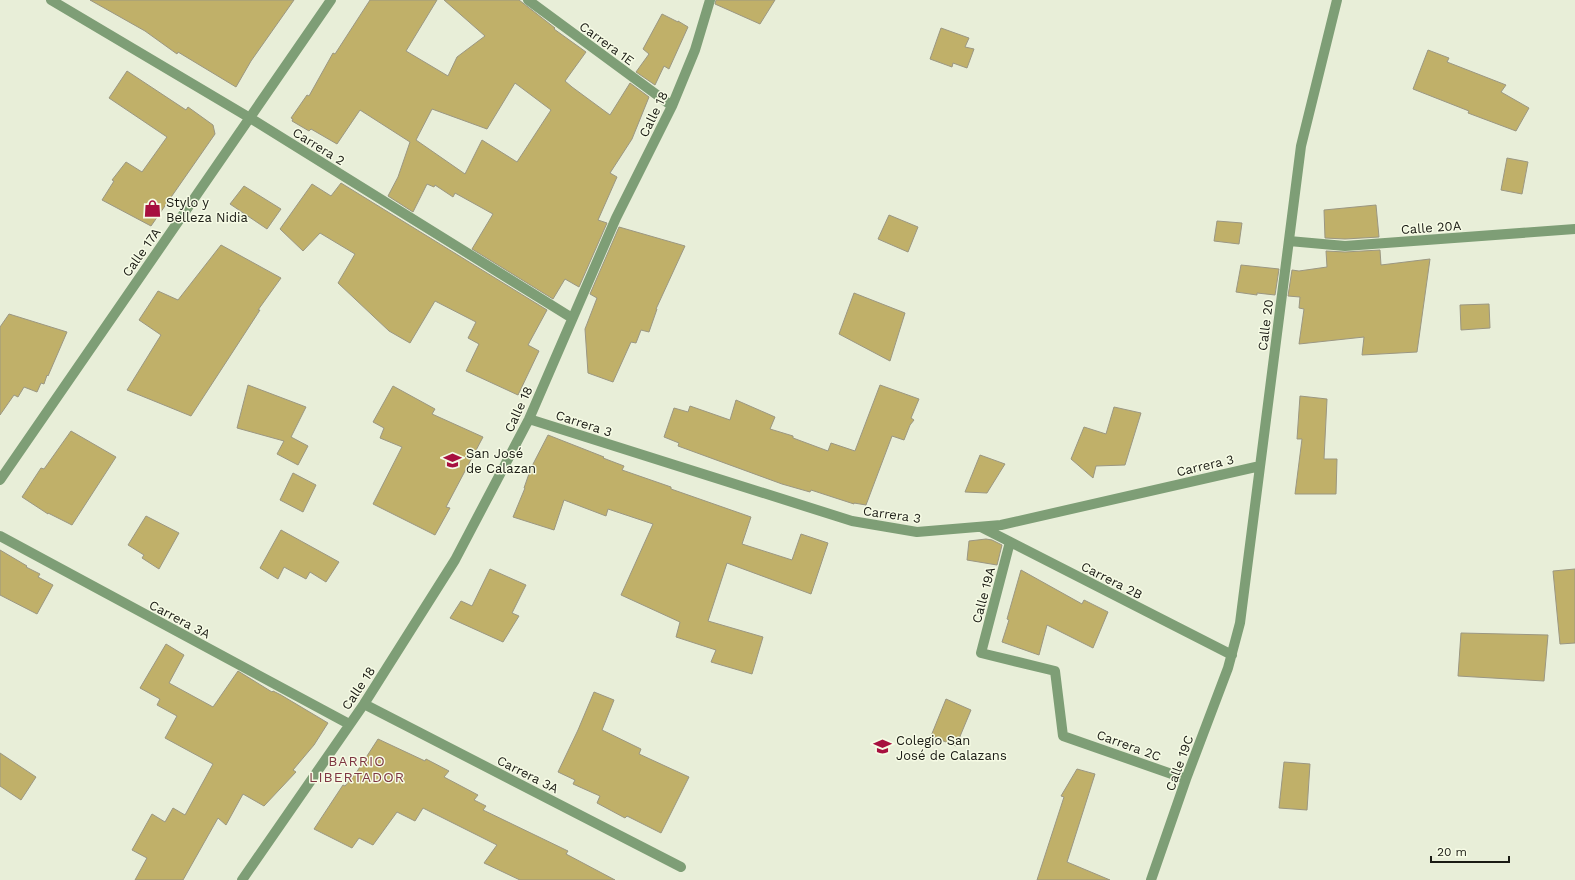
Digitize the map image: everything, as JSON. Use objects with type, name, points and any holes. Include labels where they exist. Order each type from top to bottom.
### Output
[{"type":"street","name":"Carrera 2","points":[[51,0],[250,118],[572,318]]},
{"type":"street","name":"Calle 17A","points":[[0,480],[331,0]]},
{"type":"street","name":"Carrera 1E","points":[[528,0],[672,106]]},
{"type":"street","name":"Calle 18","points":[[242,880],[364,704],[455,560],[529,419],[616,218],[672,106],[695,50],[710,0]]},
{"type":"street","name":"Calle 20","points":[[1232,655],[1240,623],[1301,146],[1337,0]]},
{"type":"street","name":"Calle 20A","points":[[1289,241],[1345,246],[1575,229]]},
{"type":"street","name":"Carrera 3","points":[[529,419],[852,521],[917,532],[1001,525],[1260,466]]},
{"type":"street","name":"Carrera 2B","points":[[981,527],[1232,655]]},
{"type":"street","name":"Carrera 3A","points":[[0,536],[349,724]]},
{"type":"street","name":"Calle 19A","points":[[1010,542],[981,654],[1055,671],[1063,736]]},
{"type":"street","name":"Calle 19C","points":[[1151,880],[1186,779],[1232,655]]},
{"type":"street","name":"Carrera 3A","points":[[364,704],[681,867]]},
{"type":"street","name":"Carrera 2C","points":[[1063,736],[1186,779]]},
{"type":"building","points":[[90,0],[294,0],[251,61],[236,87],[178,52],[177,54],[145,31]]},
{"type":"building","points":[[370,0],[437,0],[406,51],[448,76],[457,57],[485,36],[444,0],[519,0],[555,28],[554,29],[586,52],[565,81],[572,87],[610,115],[630,83],[649,97],[632,139],[610,173],[617,177],[598,220],[607,223],[579,287],[565,279],[553,299],[472,249],[493,214],[455,193],[453,197],[435,185],[434,187],[427,184],[413,212],[388,196],[398,177],[410,142],[360,110],[337,144],[311,129],[309,131],[292,121],[293,119],[291,118],[307,95],[309,96],[333,53],[335,54]],"holes":[[[515,83],[551,110],[517,162],[482,140],[465,174],[416,140],[432,109],[487,129]]]},
{"type":"building","points":[[716,0],[775,0],[760,24],[715,4]]},
{"type":"building","points":[[662,14],[688,27],[669,69],[664,66],[655,85],[636,72],[649,54],[643,49]]},
{"type":"building","points":[[941,28],[969,38],[965,47],[974,49],[967,68],[953,63],[952,67],[930,59]]},
{"type":"building","points":[[1428,50],[1449,58],[1447,62],[1506,85],[1501,92],[1529,108],[1516,131],[1468,113],[1469,111],[1413,89]]},
{"type":"building","points":[[127,71],[186,110],[188,107],[213,125],[215,134],[151,226],[102,200],[114,181],[112,180],[126,162],[142,172],[167,137],[109,98]]},
{"type":"building","points":[[1507,158],[1528,162],[1522,194],[1501,190]]},
{"type":"building","points":[[341,183],[547,310],[528,345],[539,351],[518,395],[466,371],[479,344],[468,338],[476,322],[435,301],[410,343],[389,331],[338,283],[355,254],[320,233],[303,251],[280,229],[312,184],[331,196]]},
{"type":"building","points":[[244,186],[281,209],[267,229],[230,204]]},
{"type":"building","points":[[1376,205],[1379,237],[1345,239],[1325,238],[1324,210]]},
{"type":"building","points":[[889,215],[918,227],[908,252],[878,239]]},
{"type":"building","points":[[1217,221],[1242,223],[1239,244],[1214,241]]},
{"type":"building","points":[[619,227],[685,246],[656,309],[649,332],[641,330],[636,343],[631,342],[613,382],[588,373],[585,329],[597,298],[590,294]]},
{"type":"building","points":[[221,245],[281,278],[258,310],[260,310],[191,416],[127,390],[161,335],[139,320],[158,291],[178,300]]},
{"type":"building","points":[[1380,250],[1381,265],[1430,259],[1417,352],[1362,355],[1364,337],[1299,344],[1304,309],[1299,308],[1300,297],[1288,296],[1292,270],[1299,271],[1327,267],[1326,251],[1345,252]]},
{"type":"building","points":[[1241,265],[1279,269],[1275,295],[1257,293],[1257,295],[1236,292]]},
{"type":"building","points":[[854,293],[905,313],[890,361],[839,334]]},
{"type":"building","points":[[1489,304],[1490,328],[1461,330],[1460,305]]},
{"type":"building","points":[[9,314],[67,332],[44,384],[41,383],[37,392],[24,387],[18,397],[14,395],[0,415],[0,327]]},
{"type":"building","points":[[248,385],[306,407],[291,437],[308,446],[298,465],[277,454],[284,441],[237,428]]},
{"type":"building","points":[[880,385],[919,399],[911,418],[914,420],[910,425],[904,440],[892,436],[866,505],[854,504],[811,490],[810,492],[782,484],[678,446],[679,443],[664,437],[674,408],[688,412],[690,406],[730,420],[736,400],[775,417],[770,429],[793,436],[793,438],[828,451],[831,443],[855,451]]},
{"type":"building","points":[[393,386],[435,409],[432,414],[483,437],[446,507],[450,508],[435,535],[373,504],[402,447],[380,438],[384,428],[373,422]]},
{"type":"building","points":[[1300,396],[1327,399],[1324,459],[1337,459],[1336,494],[1295,494],[1302,439],[1297,439]]},
{"type":"building","points":[[1114,407],[1141,413],[1125,465],[1096,466],[1093,478],[1071,459],[1084,427],[1106,434]]},
{"type":"building","points":[[71,431],[116,457],[72,525],[48,514],[22,497],[41,468],[44,469]]},
{"type":"building","points":[[548,435],[624,466],[622,470],[751,517],[742,544],[792,560],[801,534],[828,543],[811,594],[727,563],[708,621],[763,637],[752,674],[711,662],[716,650],[676,637],[680,622],[621,595],[653,524],[608,509],[606,516],[564,500],[554,530],[513,517],[525,488],[531,468]]},
{"type":"building","points":[[980,455],[1005,464],[987,493],[965,492]]},
{"type":"building","points":[[293,473],[316,485],[303,512],[280,500]]},
{"type":"building","points":[[146,516],[179,533],[159,569],[142,558],[144,555],[128,545]]},
{"type":"building","points":[[281,530],[339,562],[326,582],[310,572],[306,579],[284,567],[278,579],[260,568]]},
{"type":"building","points":[[986,539],[1002,545],[997,565],[967,560],[969,541]]},
{"type":"building","points":[[0,550],[27,566],[26,567],[40,574],[38,577],[53,585],[37,614],[0,595]]},
{"type":"building","points":[[490,569],[526,585],[512,613],[519,616],[503,642],[450,618],[461,601],[472,606]]},
{"type":"building","points":[[1575,569],[1575,643],[1560,644],[1553,571]]},
{"type":"building","points":[[1021,570],[1082,604],[1084,600],[1108,612],[1093,648],[1047,625],[1039,655],[1002,642]]},
{"type":"building","points":[[1461,633],[1548,635],[1544,681],[1458,676]]},
{"type":"building","points":[[166,644],[184,655],[169,683],[213,707],[238,671],[328,723],[314,745],[293,770],[296,772],[264,806],[243,794],[226,825],[218,818],[183,880],[135,880],[147,858],[132,850],[152,814],[165,822],[173,808],[185,815],[213,764],[165,738],[177,716],[157,705],[160,699],[140,688]]},
{"type":"building","points":[[594,692],[614,700],[602,730],[641,749],[639,754],[689,777],[661,833],[627,816],[625,818],[597,803],[600,796],[573,784],[575,780],[558,772]]},
{"type":"building","points":[[946,699],[971,710],[956,746],[931,736]]},
{"type":"building","points":[[378,739],[425,761],[426,759],[449,771],[444,777],[478,795],[474,800],[486,806],[483,810],[568,851],[566,854],[615,880],[520,880],[484,863],[497,845],[423,808],[415,821],[397,812],[373,845],[359,838],[352,848],[314,829],[343,785],[345,786],[356,773]]},
{"type":"building","points":[[0,753],[36,777],[21,800],[0,786]]},
{"type":"building","points":[[1284,762],[1310,764],[1307,810],[1279,808]]},
{"type":"building","points":[[1077,769],[1095,774],[1067,862],[1110,880],[1037,880],[1064,797],[1061,796]]},
{"type":"place","name":"Stylo y Belleza Nidia","points":[[153,209]]},
{"type":"place","name":"San José de Calazan","points":[[453,460]]},
{"type":"place","name":"Colegio San José de Calazans","points":[[883,747]]},
{"type":"district","name":"BARRIO LIBERTADOR","points":[[357,770]]}]
